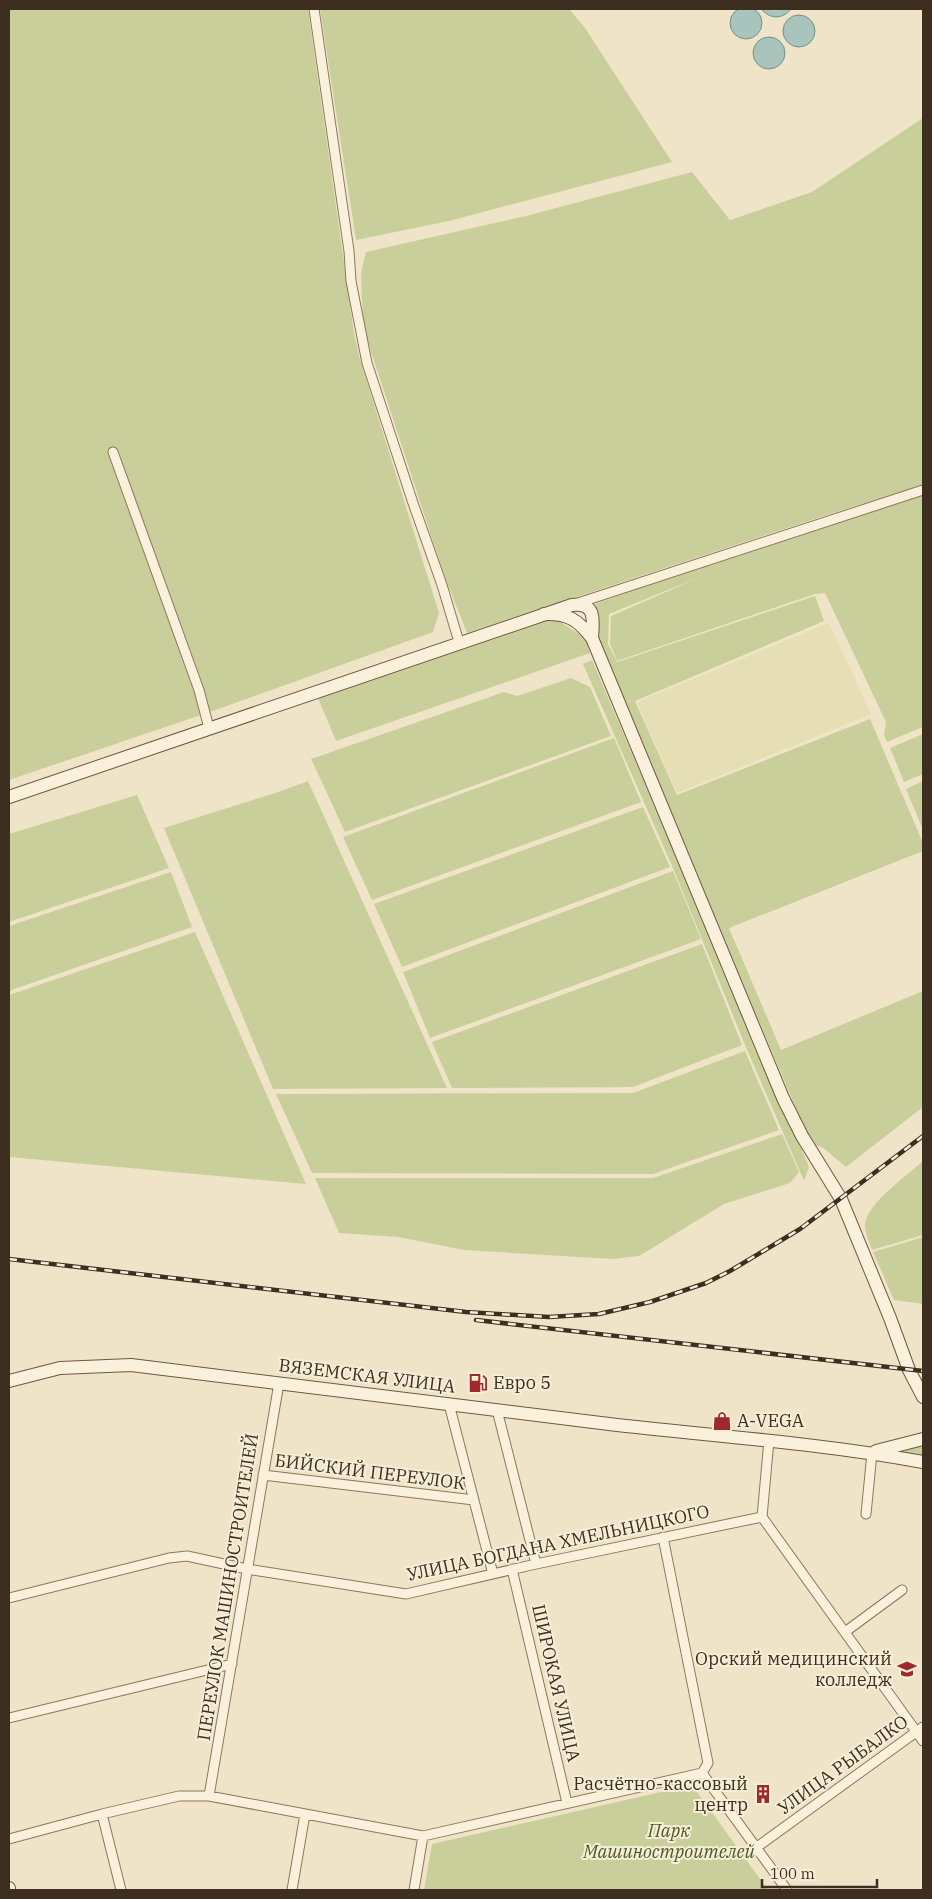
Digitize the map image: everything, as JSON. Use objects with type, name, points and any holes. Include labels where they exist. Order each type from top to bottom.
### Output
[{"type":"main road","points":[[9,797],[544,614],[572,605],[583,605],[589,608],[592,612],[592,638],[783,1098],[802,1136],[841,1200],[890,1318],[909,1370],[923,1396]]},
{"type":"main road","points":[[544,614],[558,613],[571,618],[592,638]]},
{"type":"main road","name":"ВЯЗЕМСКАЯ УЛИЦА","points":[[9,1381],[60,1368],[131,1366],[611,1424],[769,1440],[872,1453],[923,1462]]},
{"type":"main road","points":[[872,1453],[923,1439]]},
{"type":"street","points":[[314,9],[349,252],[351,281],[367,363],[412,503],[442,585],[459,642]]},
{"type":"street","points":[[113,452],[199,690],[210,728]]},
{"type":"street","points":[[572,605],[923,490]]},
{"type":"street","name":"ПЕРЕУЛОК МАШИНОСТРОИТЕЛЕЙ","points":[[209,1796],[279,1383]]},
{"type":"street","points":[[449,1404],[493,1574]]},
{"type":"street","points":[[497,1410],[536,1564]]},
{"type":"street","points":[[769,1440],[762,1517],[845,1632],[920,1729],[923,1741]]},
{"type":"street","points":[[866,1514],[872,1453]]},
{"type":"street","name":"БИЙСКИЙ ПЕРЕУЛОК","points":[[262,1475],[474,1500]]},
{"type":"street","name":"УЛИЦА БОГДАНА ХМЕЛЬНИЦКОГО","points":[[9,1598],[170,1558],[187,1556],[247,1569],[406,1594],[512,1569],[762,1517]]},
{"type":"street","points":[[9,1839],[179,1796],[209,1796],[423,1836],[702,1774],[708,1763],[663,1537]]},
{"type":"street","name":"ШИРОКАЯ УЛИЦА","points":[[512,1569],[567,1803]]},
{"type":"street","points":[[845,1632],[902,1590]]},
{"type":"street","points":[[9,1718],[232,1664]]},
{"type":"street","name":"УЛИЦА РЫБАЛКО","points":[[757,1848],[920,1729]]},
{"type":"street","points":[[702,1774],[787,1890]]},
{"type":"street","points":[[102,1814],[121,1890]]},
{"type":"street","points":[[292,1890],[305,1814]]},
{"type":"street","points":[[414,1890],[423,1836]]},
{"type":"shaded area","points":[[829,623],[871,714],[677,793],[637,702]]},
{"type":"green space","points":[[9,9],[308,9],[354,333],[359,356],[439,613],[433,632],[207,713],[9,780]]},
{"type":"green space","points":[[320,9],[569,9],[585,28],[672,162],[449,221],[356,240]]},
{"type":"green space","points":[[923,118],[923,485],[467,633],[444,575],[363,327],[361,273],[366,252],[526,216],[692,172],[730,220],[812,192]]},
{"type":"green space","points":[[923,494],[923,727],[887,742],[884,735],[886,722],[825,593],[815,594],[617,661],[610,644],[611,616],[700,577],[609,614],[608,644],[617,662],[815,596],[824,621],[635,701],[677,795],[870,719],[923,843],[923,851],[729,928],[781,1050],[923,991],[923,1107],[846,1167],[822,1147],[812,1145],[679,837],[595,636],[595,604],[698,567],[699,573],[699,568]]},
{"type":"green space","points":[[551,616],[585,638],[590,653],[336,741],[318,698]]},
{"type":"green space","points":[[592,660],[809,1167],[804,1181],[745,1045],[673,868],[583,664]]},
{"type":"green space","points":[[571,678],[590,687],[611,736],[345,832],[311,759],[504,692],[517,696]]},
{"type":"green space","points":[[923,734],[923,774],[904,782],[890,748]]},
{"type":"green space","points":[[614,738],[641,802],[372,900],[343,837]]},
{"type":"green space","points":[[308,781],[447,1088],[273,1089],[164,828]]},
{"type":"green space","points":[[923,781],[923,830],[906,789]]},
{"type":"green space","points":[[137,795],[169,868],[9,922],[9,834]]},
{"type":"green space","points":[[643,807],[670,867],[402,967],[374,904]]},
{"type":"green space","points":[[673,871],[701,939],[430,1038],[403,972]]},
{"type":"green space","points":[[171,872],[192,927],[9,991],[9,926]]},
{"type":"green space","points":[[195,932],[306,1184],[9,1157],[9,995]]},
{"type":"green space","points":[[702,944],[742,1045],[633,1087],[452,1088],[432,1042]]},
{"type":"green space","points":[[745,1051],[779,1130],[653,1174],[312,1173],[276,1094],[633,1093]]},
{"type":"green space","points":[[782,1134],[799,1172],[790,1183],[724,1204],[639,1256],[613,1259],[464,1250],[398,1237],[339,1233],[315,1178],[653,1178]]},
{"type":"green space","points":[[923,1161],[923,1235],[872,1250],[865,1227],[867,1216],[880,1199]]},
{"type":"green space","points":[[923,1237],[923,1304],[894,1300],[873,1252]]},
{"type":"green space","points":[[923,1446],[923,1457],[905,1453],[905,1450]]},
{"type":"green space","name":"Парк Машиностроителей","points":[[692,1785],[768,1890],[424,1890],[432,1844]]},
{"type":"water","points":[[746,7],[752,8],[757,12],[761,17],[761,29],[757,34],[752,38],[746,39],[740,38],[735,34],[731,29],[730,23],[731,17],[735,12],[740,8]]},
{"type":"water","points":[[761,9],[791,9],[784,15],[776,17],[768,15]]},
{"type":"water","points":[[799,15],[811,19],[815,31],[811,43],[799,47],[787,43],[783,31],[787,19]]},
{"type":"water","points":[[769,37],[781,41],[785,53],[781,65],[769,69],[757,65],[753,53],[757,41]]},
{"type":"railway","points":[[9,1259],[466,1312],[549,1317],[599,1314],[650,1302],[706,1283],[730,1271],[800,1229],[923,1136]]},
{"type":"railway","points":[[476,1320],[923,1371]]},
{"type":"place","name":"Евро 5","points":[[478,1383]]},
{"type":"place","name":"A-VEGA","points":[[722,1421]]},
{"type":"place","name":"Орский медицинский колледж","points":[[907,1669]]},
{"type":"place","name":"Расчётно-кассовый центр","points":[[763,1794]]}]
